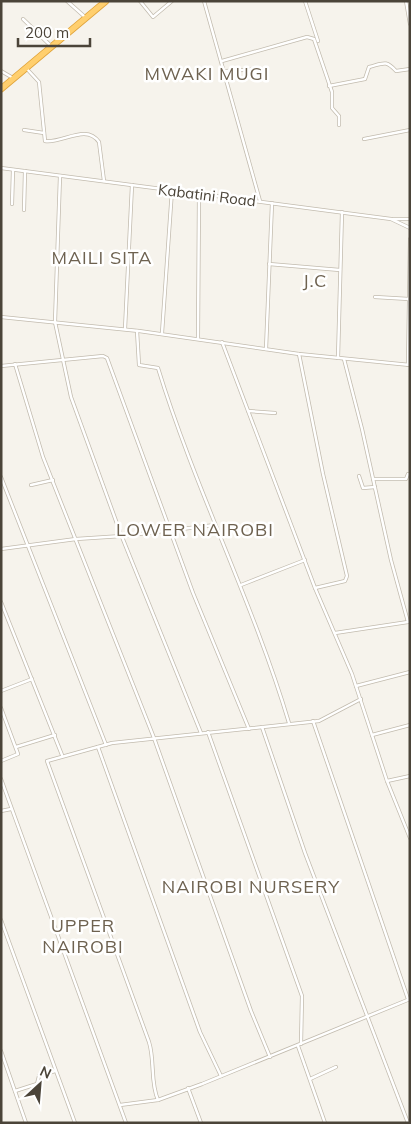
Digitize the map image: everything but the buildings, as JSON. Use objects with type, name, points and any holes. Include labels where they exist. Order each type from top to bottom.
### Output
[{"type":"highway","points":[[1,89],[106,1]]},
{"type":"street","points":[[67,1],[86,18]]},
{"type":"street","points":[[140,1],[153,17],[172,1]]},
{"type":"street","points":[[204,1],[260,201]]},
{"type":"street","points":[[305,1],[318,41]]},
{"type":"street","points":[[406,1],[410,24]]},
{"type":"street","points":[[23,19],[52,47]]},
{"type":"street","points":[[222,61],[307,37],[314,39],[333,98],[332,108],[339,116],[339,125]]},
{"type":"street","points":[[329,86],[365,79],[369,67],[387,63],[391,64],[396,71],[410,69]]},
{"type":"street","points":[[27,69],[40,84],[45,141],[49,142],[84,134],[96,138],[99,142],[104,181]]},
{"type":"street","points":[[225,71],[259,69]]},
{"type":"street","points":[[1,71],[14,79]]},
{"type":"street","points":[[24,130],[44,133]]},
{"type":"street","points":[[364,139],[410,130]]},
{"type":"street","name":"Kabatini Road","points":[[1,168],[391,219],[410,228]]},
{"type":"street","points":[[12,204],[13,170]]},
{"type":"street","points":[[24,210],[25,171]]},
{"type":"street","points":[[60,176],[55,322],[62,359],[80,424],[122,536],[201,733]]},
{"type":"street","points":[[125,330],[132,185]]},
{"type":"street","points":[[162,334],[172,190]]},
{"type":"street","points":[[198,338],[199,194]]},
{"type":"street","points":[[266,349],[272,203]]},
{"type":"street","points":[[338,358],[342,212]]},
{"type":"street","points":[[391,219],[410,220]]},
{"type":"street","points":[[1,317],[198,338],[299,354],[409,365],[410,239]]},
{"type":"street","points":[[269,264],[340,270]]},
{"type":"street","points":[[375,297],[409,299]]},
{"type":"street","points":[[137,331],[139,365],[158,368],[171,409],[241,585],[290,723]]},
{"type":"street","points":[[222,342],[315,588],[361,699],[387,781],[408,828],[410,838]]},
{"type":"street","points":[[299,354],[323,474],[347,576],[344,581],[315,588]]},
{"type":"street","points":[[1,366],[62,359],[103,356],[107,358],[170,529],[248,729]]},
{"type":"street","points":[[335,633],[409,622],[393,569],[344,359]]},
{"type":"street","points":[[14,364],[53,480],[154,738],[251,1011],[270,1057]]},
{"type":"street","points":[[248,410],[275,413]]},
{"type":"street","points":[[373,479],[406,479],[408,474]]},
{"type":"street","points":[[359,476],[363,488],[375,487]]},
{"type":"street","points":[[1,477],[106,745]]},
{"type":"street","points":[[31,485],[53,480]]},
{"type":"street","points":[[1,550],[76,539],[122,536],[216,525]]},
{"type":"street","points":[[241,585],[305,560]]},
{"type":"street","points":[[1,602],[62,755]]},
{"type":"street","points":[[356,686],[410,672]]},
{"type":"street","points":[[1,691],[32,679]]},
{"type":"street","points":[[158,1100],[155,1091],[153,1055],[149,1042],[47,764],[48,760],[106,745],[154,738],[313,722],[326,719],[361,699]]},
{"type":"street","points":[[1,708],[18,755],[1,761]]},
{"type":"street","points":[[120,1105],[158,1100],[270,1057],[409,999],[313,722]]},
{"type":"street","points":[[372,735],[410,725]]},
{"type":"street","points":[[262,727],[305,853],[408,1117],[408,1123]]},
{"type":"street","points":[[208,732],[302,996],[299,1045],[325,1123]]},
{"type":"street","points":[[16,747],[55,735]]},
{"type":"street","points":[[98,747],[200,1032],[221,1076]]},
{"type":"street","points":[[387,781],[410,776]]},
{"type":"street","points":[[1,779],[126,1123]]},
{"type":"street","points":[[1,811],[11,809]]},
{"type":"street","points":[[1,920],[75,1123]]},
{"type":"street","points":[[1,1050],[26,1123]]},
{"type":"street","points":[[310,1079],[336,1067]]},
{"type":"street","points":[[15,1091],[37,1084],[36,1078],[56,1071]]},
{"type":"street","points":[[188,1088],[201,1123]]},
{"type":"district","name":"MWAKI MUGI","points":[[207,73]]},
{"type":"district","name":"MAILI SITA","points":[[102,257]]},
{"type":"district","name":"J.C","points":[[315,280]]},
{"type":"district","name":"LOWER NAIROBI","points":[[195,529]]},
{"type":"district","name":"NAIROBI NURSERY","points":[[251,886]]},
{"type":"district","name":"UPPER NAIROBI","points":[[83,935]]}]
